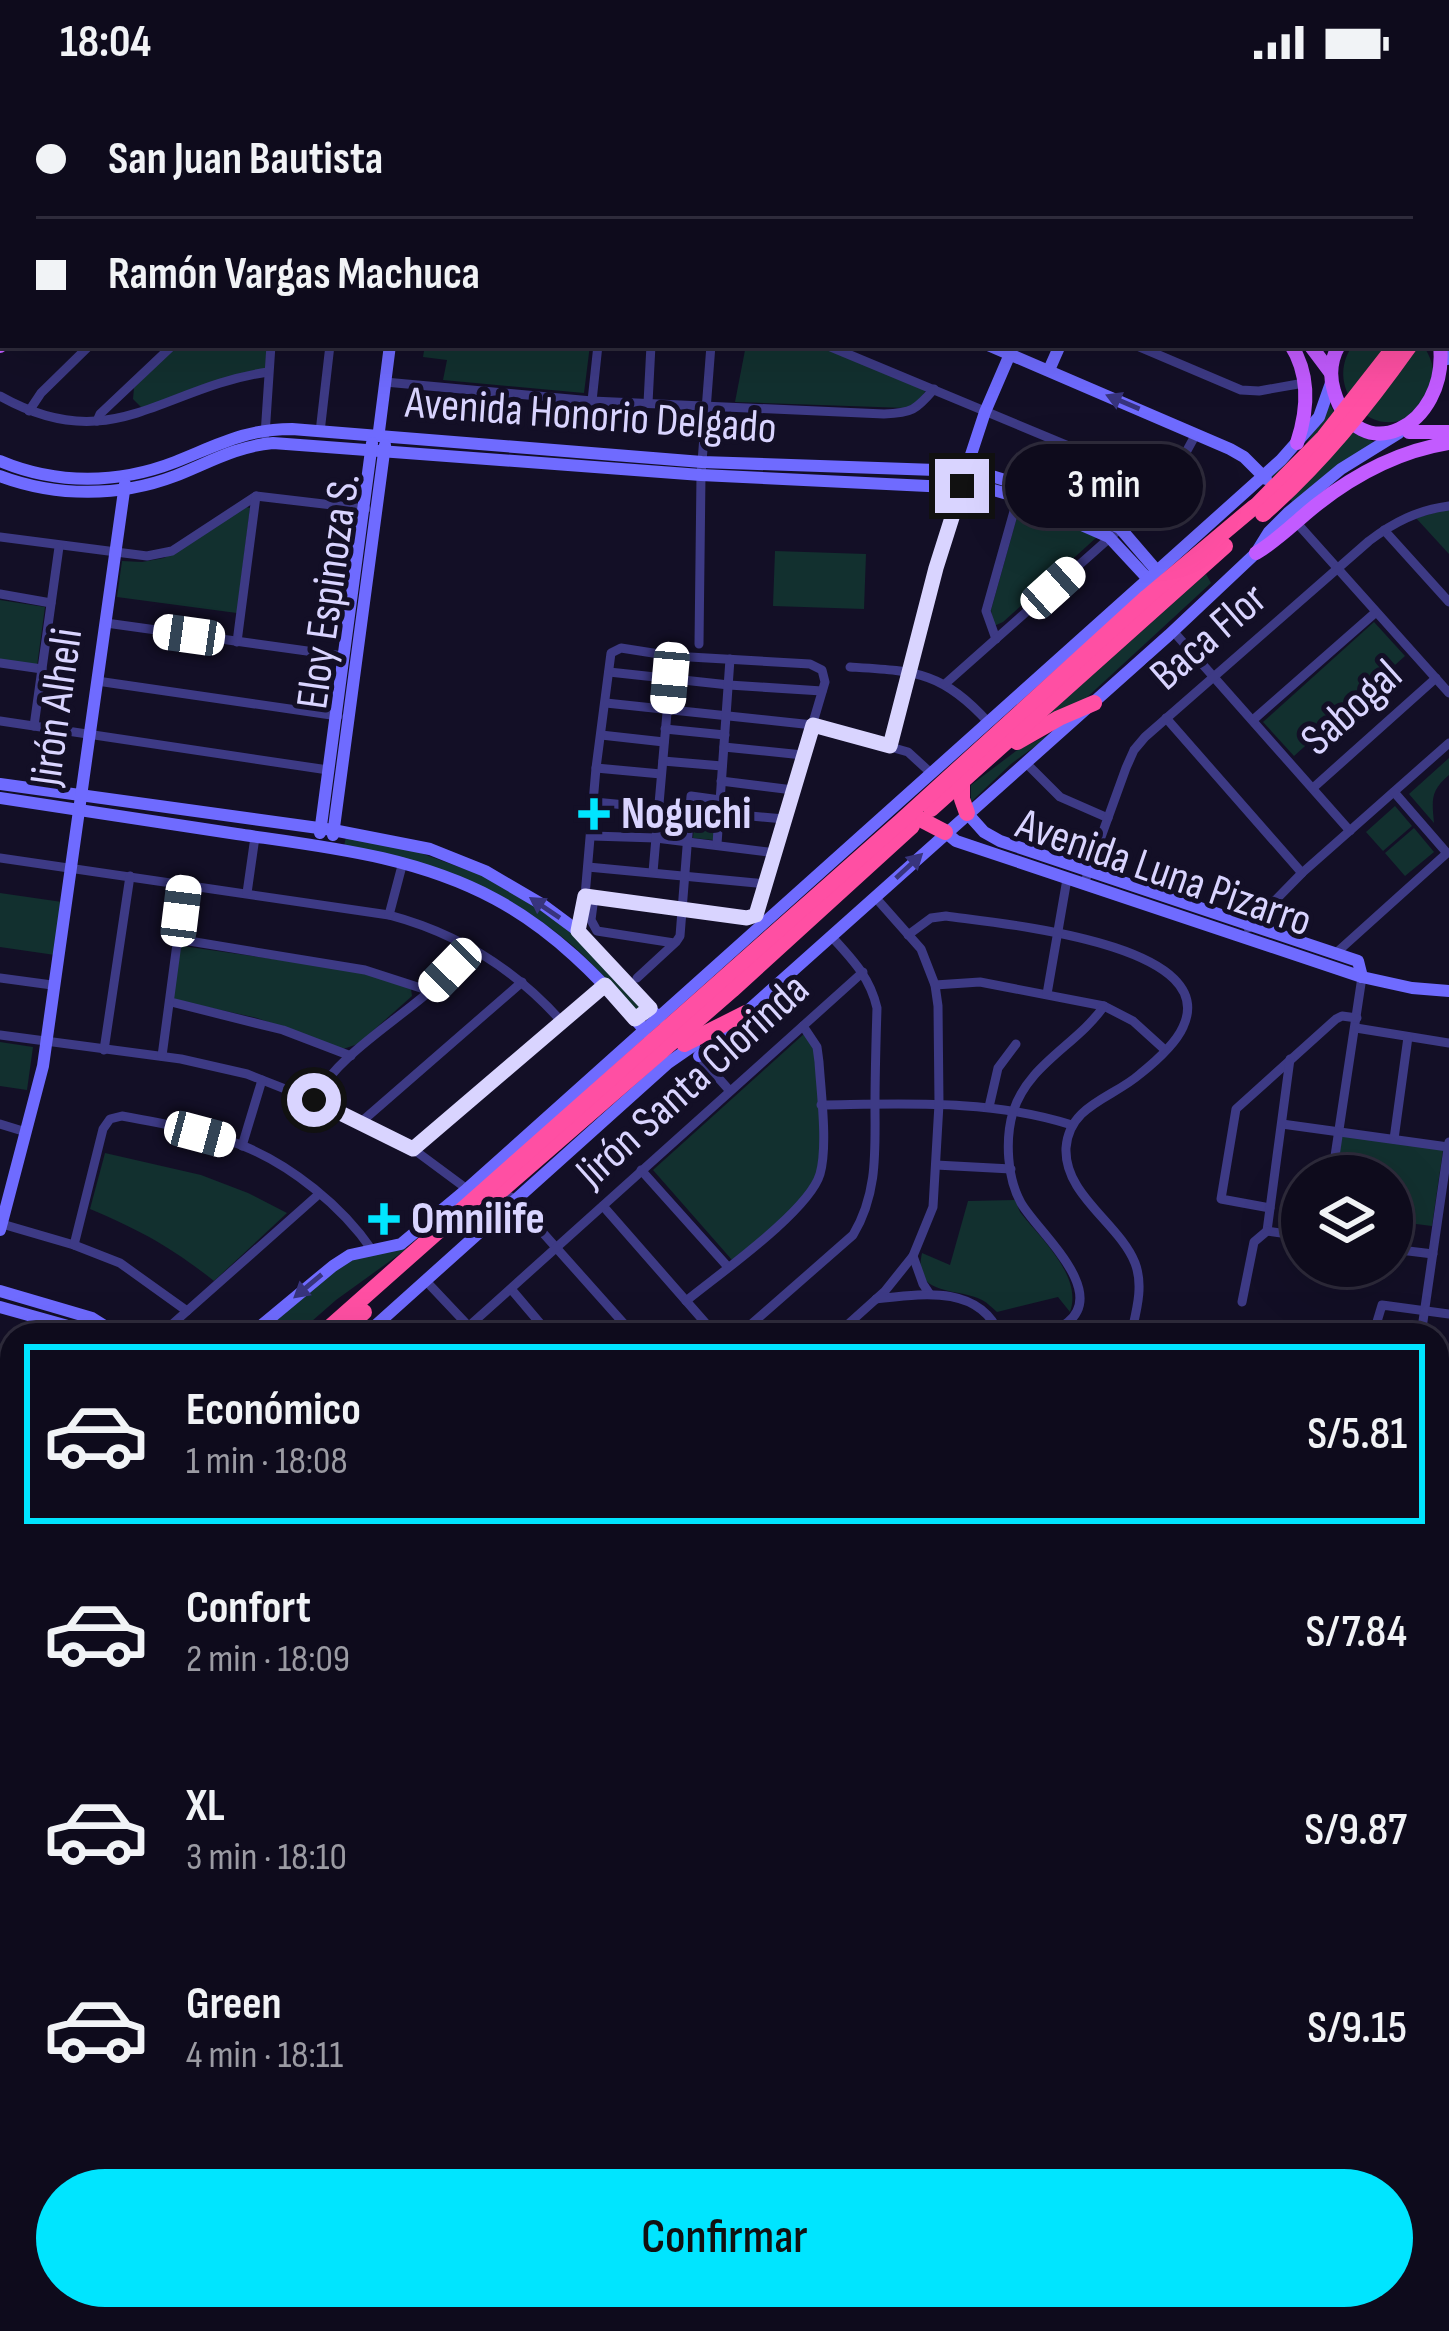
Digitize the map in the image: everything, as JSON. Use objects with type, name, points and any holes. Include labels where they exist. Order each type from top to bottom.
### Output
[{"type":"highway","points":[[353,1323],[509,1195],[1158,604],[1258,510],[1324,437],[1394,348]]},
{"type":"highway","points":[[335,1323],[1147,597],[1298,483],[1333,446],[1409,348]]},
{"type":"highway","points":[[990,757],[1094,703]]},
{"type":"highway","points":[[962,781],[967,813]]},
{"type":"highway","points":[[920,819],[945,832]]},
{"type":"highway","points":[[799,910],[836,860]]},
{"type":"highway","points":[[719,963],[728,963],[755,940],[769,938]]},
{"type":"highway","points":[[628,1082],[693,1038],[744,1015]]},
{"type":"highway","points":[[638,1054],[639,1026]]},
{"type":"main road","points":[[1293,348],[1304,383],[1305,420],[1297,443]]},
{"type":"main road","points":[[1312,348],[1331,378],[1337,401],[1363,427],[1380,433],[1449,432]]},
{"type":"main road","points":[[1331,378],[1338,348]]},
{"type":"main road","points":[[1401,433],[1430,418],[1442,404],[1448,386],[1446,359]]},
{"type":"main road","points":[[1256,553],[1273,544],[1292,517],[1356,477],[1413,451],[1449,443]]},
{"type":"street","points":[[29,411],[87,348]]},
{"type":"street","points":[[97,422],[170,348]]},
{"type":"street","points":[[264,437],[271,348]]},
{"type":"street","points":[[320,432],[330,348]]},
{"type":"street","name":"Eloy Espinoza S.","points":[[327,830],[390,348]]},
{"type":"street","points":[[592,401],[598,348]]},
{"type":"street","points":[[648,403],[651,348]]},
{"type":"street","points":[[699,644],[702,469],[711,348]]},
{"type":"street","points":[[833,348],[1167,487]]},
{"type":"street","points":[[995,348],[1244,457],[1262,478],[1280,489],[1292,517],[1449,693]]},
{"type":"street","points":[[1049,370],[1059,348]]},
{"type":"street","points":[[1143,348],[1241,390],[1304,383]]},
{"type":"street","points":[[890,746],[963,479],[1010,354]]},
{"type":"street","points":[[0,396],[56,419],[97,422],[130,417],[221,382],[268,372]]},
{"type":"street","points":[[264,1323],[333,1266],[350,1255],[401,1244],[467,1190],[639,1026],[719,963],[1262,478],[1318,417],[1331,378]]},
{"type":"street","points":[[385,382],[592,401],[904,413],[918,408],[934,389]]},
{"type":"street","points":[[131,386],[131,403],[149,411]]},
{"type":"street","name":"Avenida Honorio Delgado","points":[[0,476],[51,489],[158,482],[292,429],[378,441]]},
{"type":"street","points":[[1292,517],[1341,469],[1401,433]]},
{"type":"street","points":[[945,684],[1167,487],[1196,434]]},
{"type":"street","name":"Avenida Honorio Delgado","points":[[264,437],[378,441],[702,469],[995,477],[1024,486],[1114,533],[1152,575]]},
{"type":"street","name":"Avenida Honorio Delgado","points":[[0,461],[35,473],[125,483]]},
{"type":"street","name":"Avenida Honorio Delgado","points":[[963,479],[1114,533]]},
{"type":"street","name":"Jirón Alheli","points":[[1,1227],[40,1080],[125,483]]},
{"type":"street","points":[[236,641],[256,496]]},
{"type":"street","points":[[0,537],[147,556],[172,550],[256,496],[369,510],[344,656],[345,693]]},
{"type":"street","points":[[996,639],[986,610],[1018,497]]},
{"type":"street","name":"Baca Flor","points":[[1086,877],[1134,750],[1384,530],[1414,513],[1449,506]]},
{"type":"street","points":[[1384,530],[1449,602]]},
{"type":"street","points":[[34,726],[59,547]]},
{"type":"street","points":[[379,1323],[509,1195],[668,1063],[694,1052],[744,1015],[1256,553]]},
{"type":"street","points":[[0,594],[51,603]]},
{"type":"street","points":[[1253,720],[1376,612]]},
{"type":"street","points":[[106,623],[344,656]]},
{"type":"street","points":[[1173,631],[1350,831]]},
{"type":"street","points":[[589,897],[756,915],[825,682],[821,670],[810,664],[672,656],[621,648],[611,653],[588,867],[589,897],[591,920],[597,931],[676,942]]},
{"type":"street","points":[[652,872],[672,656]]},
{"type":"street","points":[[716,844],[730,659]]},
{"type":"street","points":[[0,663],[42,669]]},
{"type":"street","points":[[850,667],[909,670],[945,684],[989,723]]},
{"type":"street","points":[[609,672],[822,691]]},
{"type":"street","name":"Sabogal","points":[[1313,788],[1436,678]]},
{"type":"street","points":[[98,681],[342,716],[328,770],[325,848]]},
{"type":"street","points":[[606,703],[813,725],[908,752],[932,774]]},
{"type":"street","points":[[1166,718],[1302,873]]},
{"type":"street","points":[[0,721],[328,770]]},
{"type":"street","points":[[665,729],[803,754]]},
{"type":"street","points":[[602,735],[664,742]]},
{"type":"street","points":[[1247,932],[1302,873],[1449,743]]},
{"type":"street","points":[[663,761],[722,766]]},
{"type":"street","points":[[1026,764],[1060,797],[1108,818]]},
{"type":"street","points":[[596,768],[662,774]]},
{"type":"street","points":[[721,781],[793,790]]},
{"type":"street","points":[[0,784],[434,871],[499,901],[554,939],[605,985],[639,1026]]},
{"type":"street","points":[[1336,953],[1447,853],[1394,792]]},
{"type":"street","points":[[637,978],[680,936],[691,796],[720,800]]},
{"type":"street","points":[[0,799],[80,802],[327,830],[430,849],[485,871],[543,905],[578,931],[655,1013]]},
{"type":"street","points":[[594,802],[658,808]]},
{"type":"street","points":[[719,813],[784,819]]},
{"type":"street","name":"Avenida Luna Pizarro","points":[[967,813],[1000,841],[1086,877],[1362,977],[1449,991]]},
{"type":"street","name":"Avenida Luna Pizarro","points":[[945,832],[956,841],[1067,879],[1086,877]]},
{"type":"street","points":[[592,836],[656,838],[776,853]]},
{"type":"street","points":[[247,893],[255,837]]},
{"type":"street","points":[[0,858],[389,915],[422,924],[492,959],[538,995],[562,1022]]},
{"type":"street","points":[[389,915],[403,862]]},
{"type":"street","points":[[588,867],[767,884]]},
{"type":"street","points":[[104,1050],[130,876]]},
{"type":"street","points":[[1047,994],[1067,879]]},
{"type":"street","points":[[162,1056],[184,884]]},
{"type":"street","points":[[578,931],[589,897]]},
{"type":"street","points":[[849,1323],[913,1256],[933,1207],[936,1166],[935,985],[921,949],[874,897]]},
{"type":"street","points":[[908,935],[931,918],[946,916],[1058,932],[1138,955],[1174,979],[1185,996],[1187,1014],[1180,1033],[1126,1085],[1086,1109],[1072,1125],[1066,1143],[1074,1180],[1136,1265],[1140,1285],[1134,1323]]},
{"type":"street","name":"Avenida Luna Pizarro","points":[[1247,932],[1358,961],[1362,977]]},
{"type":"street","points":[[753,1323],[853,1235],[865,1214],[877,1160],[874,993],[863,972],[831,936]]},
{"type":"street","points":[[177,939],[365,970],[430,992]]},
{"type":"street","points":[[314,1100],[351,1056],[430,992],[471,949]]},
{"type":"street","name":"Jirón Santa Clorinda","points":[[480,1323],[511,1288],[863,972]]},
{"type":"street","points":[[1335,1155],[1362,977]]},
{"type":"street","points":[[0,978],[52,985]]},
{"type":"street","points":[[360,1124],[522,982]]},
{"type":"street","points":[[935,985],[980,982],[1103,1006],[1132,1021],[1165,1050]]},
{"type":"street","points":[[413,1149],[605,985]]},
{"type":"street","points":[[170,1002],[257,1022],[351,1056]]},
{"type":"street","points":[[1067,1323],[1081,1296],[1076,1275],[1021,1203],[1009,1143],[1014,1111],[1036,1070],[1084,1030],[1103,1006]]},
{"type":"street","points":[[1270,1208],[1221,1199],[1236,1109],[1290,1059],[1342,1016],[1408,1037],[1449,1043]]},
{"type":"street","points":[[686,1301],[800,1207],[816,1185],[822,1164],[817,1047],[802,1026]]},
{"type":"street","points":[[0,1035],[162,1056],[262,1079],[413,1149],[467,1190]]},
{"type":"street","points":[[1394,1139],[1408,1037]]},
{"type":"street","points":[[989,1107],[998,1068],[1016,1044]]},
{"type":"street","points":[[694,1052],[730,1091]]},
{"type":"street","points":[[1267,1232],[1290,1059]]},
{"type":"street","points":[[242,1145],[262,1079]]},
{"type":"street","points":[[821,1105],[989,1107],[1072,1125]]},
{"type":"street","points":[[74,1245],[110,1118],[132,1118],[242,1145],[285,1167],[319,1194],[373,1250]]},
{"type":"street","points":[[0,1124],[26,1132]]},
{"type":"street","points":[[1282,1124],[1448,1144],[1445,1201],[1423,1323]]},
{"type":"street","points":[[936,1166],[1011,1169]]},
{"type":"street","points":[[641,1170],[728,1268]]},
{"type":"street","points":[[174,1323],[319,1194]]},
{"type":"street","points":[[509,1195],[624,1323]]},
{"type":"street","points":[[603,1206],[705,1323]]},
{"type":"street","points":[[1,1227],[74,1245],[121,1263],[187,1311]]},
{"type":"street","points":[[1242,1302],[1253,1242],[1267,1232],[1281,1234]]},
{"type":"street","points":[[1413,1252],[1433,1254]]},
{"type":"street","points":[[913,1256],[929,1293]]},
{"type":"street","points":[[426,1281],[465,1323]]},
{"type":"street","points":[[511,1288],[540,1323]]},
{"type":"street","points":[[0,1291],[100,1323]]},
{"type":"street","points":[[876,1299],[929,1293],[979,1306],[994,1323]]},
{"type":"street","points":[[1376,1323],[1381,1306],[1449,1314]]},
{"type":"street","points":[[0,1307],[57,1323]]},
{"type":"green space","points":[[174,348],[269,348],[262,371],[142,408],[133,399],[134,388]]},
{"type":"green space","points":[[424,348],[590,348],[584,393],[443,380],[447,360],[423,357]]},
{"type":"green space","points":[[745,348],[829,348],[924,387],[925,392],[906,408],[735,402]]},
{"type":"green space","points":[[1352,348],[1424,348],[1434,378],[1415,412],[1400,421],[1384,422],[1369,417],[1348,394],[1345,362]]},
{"type":"green space","points":[[1330,405],[1351,429],[1380,444],[1293,505],[1271,477],[1304,447]]},
{"type":"green space","points":[[1020,506],[1097,537],[994,626],[991,610]]},
{"type":"green space","points":[[250,508],[237,613],[117,597],[122,561],[164,558]]},
{"type":"green space","points":[[1449,509],[1449,554],[1416,518]]},
{"type":"green space","points":[[775,551],[866,554],[864,609],[773,606]]},
{"type":"green space","points":[[1206,574],[1211,583],[1083,701],[1031,730]]},
{"type":"green space","points":[[0,600],[45,607],[37,666],[0,661]]},
{"type":"green space","points":[[1374,622],[1405,656],[1294,756],[1263,722]]},
{"type":"green space","points":[[1056,731],[971,802],[971,785],[1016,751]]},
{"type":"green space","points":[[1449,758],[1449,775],[1434,796],[1434,823],[1409,794]]},
{"type":"green space","points":[[696,801],[717,804],[714,840],[693,838]]},
{"type":"green space","points":[[1395,806],[1412,826],[1383,851],[1366,832]]},
{"type":"green space","points":[[1414,828],[1434,852],[1405,876],[1385,853]]},
{"type":"green space","points":[[346,837],[404,847],[484,876],[580,939],[645,1008],[637,1015],[581,954],[520,908],[437,869],[344,846]]},
{"type":"green space","points":[[0,893],[62,902],[55,955],[0,947]]},
{"type":"green space","points":[[182,946],[364,972],[411,989],[412,996],[358,1044],[343,1049],[257,1018],[175,1000]]},
{"type":"green space","points":[[805,1033],[815,1049],[817,1065],[821,1141],[816,1180],[790,1213],[732,1260],[653,1170]]},
{"type":"green space","points":[[0,1042],[33,1047],[27,1090],[0,1086]]},
{"type":"green space","points":[[1341,1135],[1443,1150],[1432,1226],[1413,1224],[1413,1155],[1338,1155]]},
{"type":"green space","points":[[105,1153],[201,1175],[287,1213],[214,1281],[155,1240],[90,1209]]},
{"type":"green space","points":[[1015,1200],[1065,1272],[1071,1285],[1070,1312],[1058,1297],[997,1312],[982,1300],[938,1288],[924,1277],[922,1253],[950,1265],[968,1201]]},
{"type":"green space","points":[[408,1248],[310,1323],[268,1323],[326,1274],[366,1254]]},
{"type":"place","name":"Noguchi","points":[[594,814]]},
{"type":"place","name":"Omnilife","points":[[384,1219]]},
{"type":"route","points":[[314,1100],[413,1149],[605,985],[635,1019],[642,1017],[650,1008],[578,931],[585,896],[747,918],[756,915],[813,725],[890,746],[962,486]]}]
